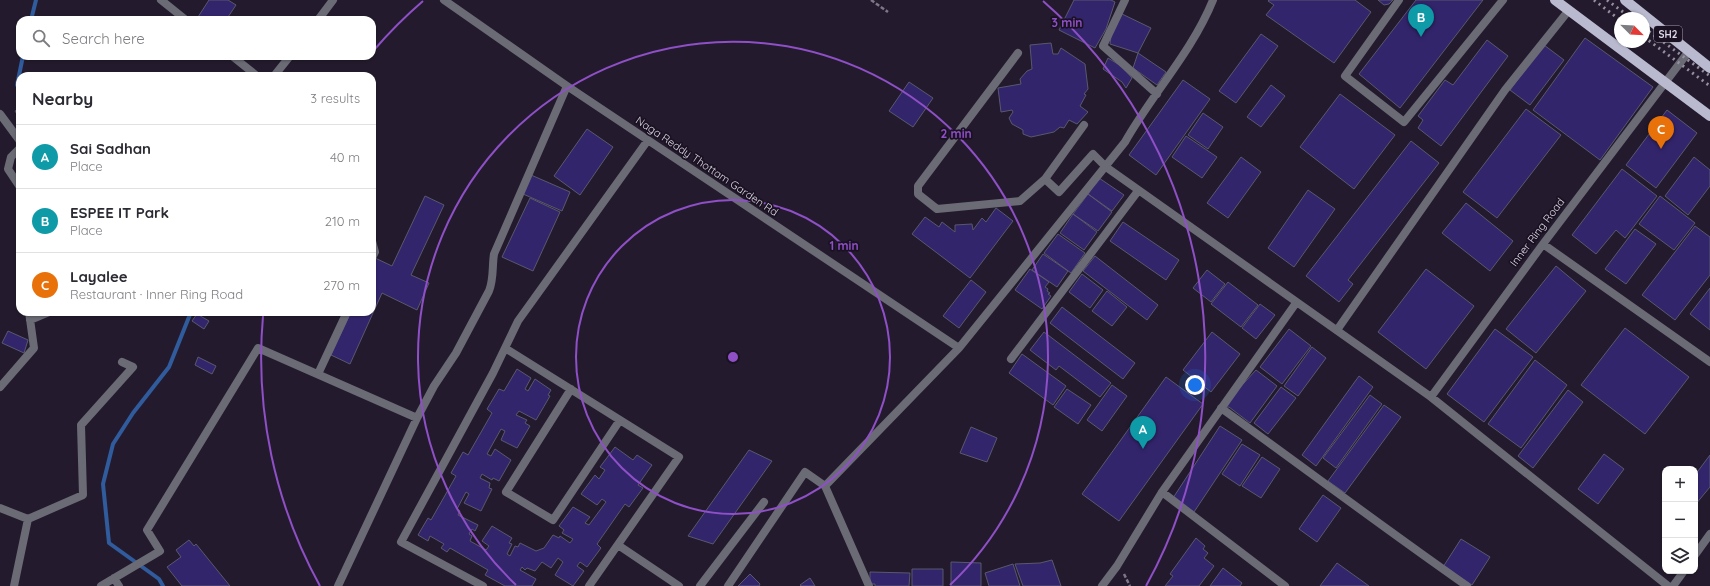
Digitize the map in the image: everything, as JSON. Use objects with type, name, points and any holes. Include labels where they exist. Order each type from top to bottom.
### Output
[{"type":"main road","points":[[1555,0],[1710,116]]},
{"type":"main road","name":"SH2","points":[[1627,1],[1710,68]]},
{"type":"street","points":[[161,0],[181,16]]},
{"type":"street","points":[[321,16],[334,0]]},
{"type":"street","name":"Naga Reddy Thottam Garden Rd","points":[[444,0],[568,86],[959,348]]},
{"type":"street","points":[[1125,0],[1103,46],[1157,94]]},
{"type":"street","points":[[825,486],[959,348],[1106,167],[1125,142],[1139,118],[1170,75],[1208,14],[1214,0]]},
{"type":"street","points":[[1399,0],[1344,76],[1404,122],[1503,0]]},
{"type":"street","points":[[1337,330],[1505,90],[1569,10]]},
{"type":"street","name":"Inner Ring Road","points":[[1431,397],[1543,244],[1689,51]]},
{"type":"street","points":[[1018,53],[918,186],[918,194],[938,209],[1020,202],[1046,179],[1084,125]]},
{"type":"street","points":[[237,60],[252,72]]},
{"type":"street","points":[[277,72],[287,60]]},
{"type":"street","points":[[338,586],[417,418],[434,386],[456,353],[489,291],[494,254],[568,86]]},
{"type":"street","points":[[0,114],[16,136]]},
{"type":"street","points":[[483,586],[401,542],[493,373],[518,321],[648,140]]},
{"type":"street","points":[[16,152],[11,157],[8,170],[16,181]]},
{"type":"street","points":[[1046,179],[1059,192],[1092,154],[1106,167],[1138,191],[1431,397],[1668,586]]},
{"type":"street","points":[[1011,359],[1138,191]]},
{"type":"street","points":[[1543,244],[1710,362]]},
{"type":"street","points":[[1102,586],[1117,566],[1162,492],[1296,303]]},
{"type":"street","points":[[0,387],[34,348],[29,316]]},
{"type":"street","points":[[318,374],[345,316]]},
{"type":"street","points":[[101,586],[160,551],[147,530],[258,348],[417,418]]},
{"type":"street","points":[[505,348],[679,457],[589,586]]},
{"type":"street","points":[[0,508],[28,519],[83,495],[81,425],[133,367],[122,362]]},
{"type":"street","points":[[570,389],[506,492],[553,520],[620,420]]},
{"type":"street","points":[[1221,408],[1356,505],[1404,542],[1467,586]]},
{"type":"street","points":[[728,586],[805,472],[825,486],[869,586]]},
{"type":"street","points":[[1162,492],[1285,586]]},
{"type":"street","points":[[700,586],[764,502]]},
{"type":"street","points":[[14,586],[28,519]]},
{"type":"street","points":[[1698,551],[1710,534]]},
{"type":"street","points":[[618,545],[679,586]]},
{"type":"street","points":[[1673,586],[1682,574]]},
{"type":"street","points":[[114,578],[119,586]]},
{"type":"path","points":[[871,0],[888,12]]},
{"type":"building","points":[[209,0],[228,0],[236,5],[229,16],[199,16]]},
{"type":"building","points":[[1074,0],[1111,0],[1115,2],[1106,29],[1095,48],[1059,30]]},
{"type":"building","points":[[1355,0],[1371,12],[1334,63],[1266,15],[1274,5],[1268,1]]},
{"type":"building","points":[[1378,0],[1393,0],[1389,4],[1384,5]]},
{"type":"building","points":[[1416,0],[1483,0],[1400,108],[1359,74]]},
{"type":"building","points":[[1122,14],[1151,28],[1138,53],[1110,44],[1111,36]]},
{"type":"building","points":[[1261,34],[1278,46],[1236,103],[1219,91]]},
{"type":"building","points":[[1585,38],[1653,87],[1600,160],[1533,110]]},
{"type":"building","points":[[1487,40],[1508,56],[1441,146],[1418,128],[1423,120],[1418,116],[1445,80],[1453,85]]},
{"type":"building","points":[[1051,43],[1053,54],[1058,54],[1061,48],[1085,64],[1088,89],[1084,94],[1086,95],[1080,106],[1088,112],[1077,124],[1069,120],[1064,128],[1060,127],[1054,132],[1031,137],[1023,134],[1023,130],[1012,124],[1009,118],[1013,112],[1012,110],[1001,112],[998,88],[1021,84],[1020,79],[1027,71],[1032,69],[1030,45]]},
{"type":"building","points":[[1544,45],[1564,60],[1530,105],[1510,90]]},
{"type":"building","points":[[1138,53],[1166,72],[1157,85],[1133,68]]},
{"type":"building","points":[[1108,58],[1121,66],[1132,78],[1126,88],[1122,82],[1103,69]]},
{"type":"building","points":[[1183,80],[1210,99],[1156,175],[1129,155]]},
{"type":"building","points":[[909,82],[933,98],[913,127],[889,111]]},
{"type":"building","points":[[1271,85],[1285,96],[1261,127],[1247,117]]},
{"type":"building","points":[[1340,94],[1395,135],[1354,189],[1300,147]]},
{"type":"building","points":[[1526,109],[1561,135],[1497,218],[1463,192]]},
{"type":"building","points":[[1667,110],[1697,133],[1656,188],[1626,165]]},
{"type":"building","points":[[1203,113],[1223,127],[1208,149],[1188,135]]},
{"type":"building","points":[[587,129],[613,147],[580,195],[554,176]]},
{"type":"building","points":[[1186,136],[1217,157],[1202,178],[1172,157]]},
{"type":"building","points":[[1411,141],[1439,163],[1348,280],[1353,284],[1339,302],[1306,276]]},
{"type":"building","points":[[1241,157],[1261,172],[1228,218],[1207,203]]},
{"type":"building","points":[[1694,157],[1710,170],[1710,186],[1688,215],[1665,196]]},
{"type":"building","points":[[1622,169],[1657,196],[1625,238],[1616,230],[1596,254],[1572,235]]},
{"type":"building","points":[[531,175],[570,192],[562,211],[523,194]]},
{"type":"building","points":[[1099,178],[1124,195],[1112,211],[1088,194]]},
{"type":"building","points":[[1308,190],[1335,209],[1294,267],[1268,248]]},
{"type":"building","points":[[1088,194],[1112,212],[1098,231],[1073,214]]},
{"type":"building","points":[[425,196],[444,205],[411,275],[429,283],[417,310],[382,293],[376,306],[376,258],[392,266]]},
{"type":"building","points":[[1660,196],[1695,223],[1674,250],[1639,224]]},
{"type":"building","points":[[530,198],[560,212],[533,271],[502,257]]},
{"type":"building","points":[[1466,203],[1513,241],[1490,271],[1442,233]]},
{"type":"building","points":[[996,208],[1013,221],[970,278],[912,234],[925,217],[939,227],[942,222],[955,232],[955,225],[972,224],[973,230],[982,218],[986,222]]},
{"type":"building","points":[[1073,214],[1097,232],[1084,250],[1060,233]]},
{"type":"building","points":[[1123,222],[1179,260],[1166,280],[1110,241]]},
{"type":"building","points":[[1695,226],[1710,237],[1710,275],[1675,320],[1642,295]]},
{"type":"building","points":[[1635,229],[1656,244],[1626,284],[1605,269]]},
{"type":"building","points":[[1058,234],[1085,253],[1071,273],[1044,253]]},
{"type":"building","points":[[1043,254],[1068,271],[1057,287],[1032,270]]},
{"type":"building","points":[[1095,256],[1158,305],[1147,320],[1083,271]]},
{"type":"building","points":[[1556,266],[1586,291],[1536,353],[1506,329]]},
{"type":"building","points":[[1030,269],[1049,282],[1045,287],[1050,293],[1048,294],[1051,296],[1042,309],[1015,290]]},
{"type":"building","points":[[1426,269],[1474,306],[1426,369],[1378,332]]},
{"type":"building","points":[[1207,270],[1225,284],[1211,302],[1193,288]]},
{"type":"building","points":[[1082,274],[1103,290],[1090,308],[1069,292]]},
{"type":"building","points":[[971,280],[986,292],[959,328],[943,316]]},
{"type":"building","points":[[1228,282],[1258,305],[1241,327],[1211,304]]},
{"type":"building","points":[[1710,288],[1710,330],[1690,314]]},
{"type":"building","points":[[1107,291],[1127,307],[1112,326],[1092,311]]},
{"type":"building","points":[[1260,304],[1275,315],[1256,339],[1242,328]]},
{"type":"building","points":[[1062,307],[1135,363],[1123,379],[1050,323]]},
{"type":"building","points":[[196,316],[200,316],[209,321],[204,329],[192,321]]},
{"type":"building","points":[[349,316],[372,316],[350,364],[331,355]]},
{"type":"building","points":[[1625,328],[1689,377],[1645,434],[1581,385]]},
{"type":"building","points":[[1289,329],[1311,346],[1282,384],[1260,367]]},
{"type":"building","points":[[1495,329],[1533,357],[1484,422],[1447,394]]},
{"type":"building","points":[[8,331],[28,340],[24,353],[2,343]]},
{"type":"building","points":[[1044,332],[1111,383],[1100,397],[1059,366],[1056,370],[1030,350]]},
{"type":"building","points":[[1212,332],[1240,354],[1211,392],[1183,370]]},
{"type":"building","points":[[1312,347],[1326,358],[1298,396],[1284,386]]},
{"type":"building","points":[[1022,354],[1066,386],[1053,405],[1009,373]]},
{"type":"building","points":[[198,357],[216,366],[212,374],[195,365]]},
{"type":"building","points":[[1535,360],[1567,385],[1521,448],[1488,424]]},
{"type":"building","points":[[517,369],[531,378],[525,389],[528,391],[535,379],[551,390],[548,395],[550,396],[536,420],[519,411],[516,415],[527,420],[525,423],[530,426],[517,448],[501,440],[505,431],[501,429],[487,454],[491,456],[495,449],[511,460],[499,481],[493,478],[492,480],[482,474],[480,478],[490,483],[489,488],[492,489],[481,511],[464,503],[469,494],[466,492],[457,509],[460,511],[458,515],[478,525],[475,531],[472,529],[469,534],[472,536],[470,541],[486,550],[489,546],[482,541],[492,526],[512,538],[509,543],[512,544],[507,554],[510,556],[515,546],[518,547],[520,543],[536,551],[544,548],[553,535],[559,538],[560,536],[570,543],[573,539],[562,533],[564,530],[559,526],[573,507],[590,517],[585,523],[589,525],[606,502],[602,499],[597,505],[581,494],[595,475],[599,479],[605,470],[600,467],[615,447],[633,460],[637,455],[652,465],[638,485],[643,488],[629,507],[625,504],[597,544],[601,548],[587,567],[580,562],[577,566],[584,571],[573,586],[555,575],[563,562],[558,558],[551,568],[542,562],[535,571],[527,568],[525,570],[522,567],[520,570],[536,579],[532,586],[505,586],[485,575],[488,570],[450,548],[447,552],[441,548],[444,544],[430,536],[428,541],[418,535],[428,518],[431,520],[456,476],[451,473],[463,452],[468,455],[492,413],[487,409],[499,389],[504,391]]},
{"type":"building","points":[[1256,370],[1277,386],[1250,423],[1229,407],[1221,408]]},
{"type":"building","points":[[1359,376],[1373,387],[1316,466],[1302,455]]},
{"type":"building","points":[[1166,377],[1203,404],[1119,521],[1082,494]]},
{"type":"building","points":[[1112,385],[1127,396],[1102,431],[1087,420]]},
{"type":"building","points":[[1281,387],[1296,398],[1268,434],[1254,423]]},
{"type":"building","points":[[1067,389],[1091,405],[1078,424],[1054,407]]},
{"type":"building","points":[[1568,390],[1583,402],[1533,468],[1518,456]]},
{"type":"building","points":[[1370,395],[1382,404],[1336,468],[1323,458]]},
{"type":"building","points":[[1384,405],[1401,417],[1345,493],[1328,481]]},
{"type":"building","points":[[1220,426],[1242,440],[1194,512],[1173,498]]},
{"type":"building","points":[[971,427],[997,438],[987,462],[960,453]]},
{"type":"building","points":[[1242,444],[1260,455],[1240,486],[1222,474]]},
{"type":"building","points":[[749,450],[772,461],[713,544],[688,536]]},
{"type":"building","points":[[1604,454],[1624,469],[1598,504],[1578,489]]},
{"type":"building","points":[[1710,455],[1710,487],[1698,501],[1698,471]]},
{"type":"building","points":[[1262,457],[1280,469],[1261,498],[1242,486]]},
{"type":"building","points":[[1323,495],[1341,508],[1317,542],[1299,529]]},
{"type":"building","points":[[1196,538],[1205,546],[1203,549],[1208,553],[1204,558],[1214,566],[1199,586],[1165,586],[1173,576],[1170,574]]},
{"type":"building","points":[[1461,539],[1490,557],[1472,585],[1443,567]]},
{"type":"building","points":[[189,540],[194,546],[196,544],[230,586],[182,586],[167,567],[181,557],[176,550]]},
{"type":"building","points":[[1052,560],[1061,586],[1023,586],[1015,564],[1040,563]]},
{"type":"building","points":[[951,562],[981,563],[981,586],[951,586]]},
{"type":"building","points":[[1337,563],[1369,586],[1320,586]]},
{"type":"building","points":[[1013,564],[1020,586],[989,586],[985,573]]},
{"type":"building","points":[[1223,568],[1242,583],[1240,586],[1210,586]]},
{"type":"building","points":[[912,569],[943,569],[943,586],[912,586]]},
{"type":"building","points":[[870,572],[910,573],[909,586],[875,586],[875,584],[870,584]]},
{"type":"building","points":[[750,574],[760,584],[759,586],[738,586]]},
{"type":"building","points":[[810,578],[815,586],[800,585]]},
{"type":"waterway","points":[[32,16],[36,0]]},
{"type":"waterway","points":[[20,72],[22,60]]},
{"type":"waterway","points":[[163,586],[159,579],[109,543],[103,484],[113,444],[133,413],[169,367],[189,316]]},
{"type":"railway","points":[[1594,0],[1614,15]]},
{"type":"railway","points":[[1607,0],[1623,12]]},
{"type":"railway","points":[[1650,32],[1710,76]]},
{"type":"railway","points":[[1650,41],[1710,86]]},
{"type":"place","name":"ESPEE IT Park","points":[[1421,37]]},
{"type":"place","name":"Layalee","points":[[1661,149]]},
{"type":"place","name":"Sai Sadhan","points":[[1143,449]]}]
